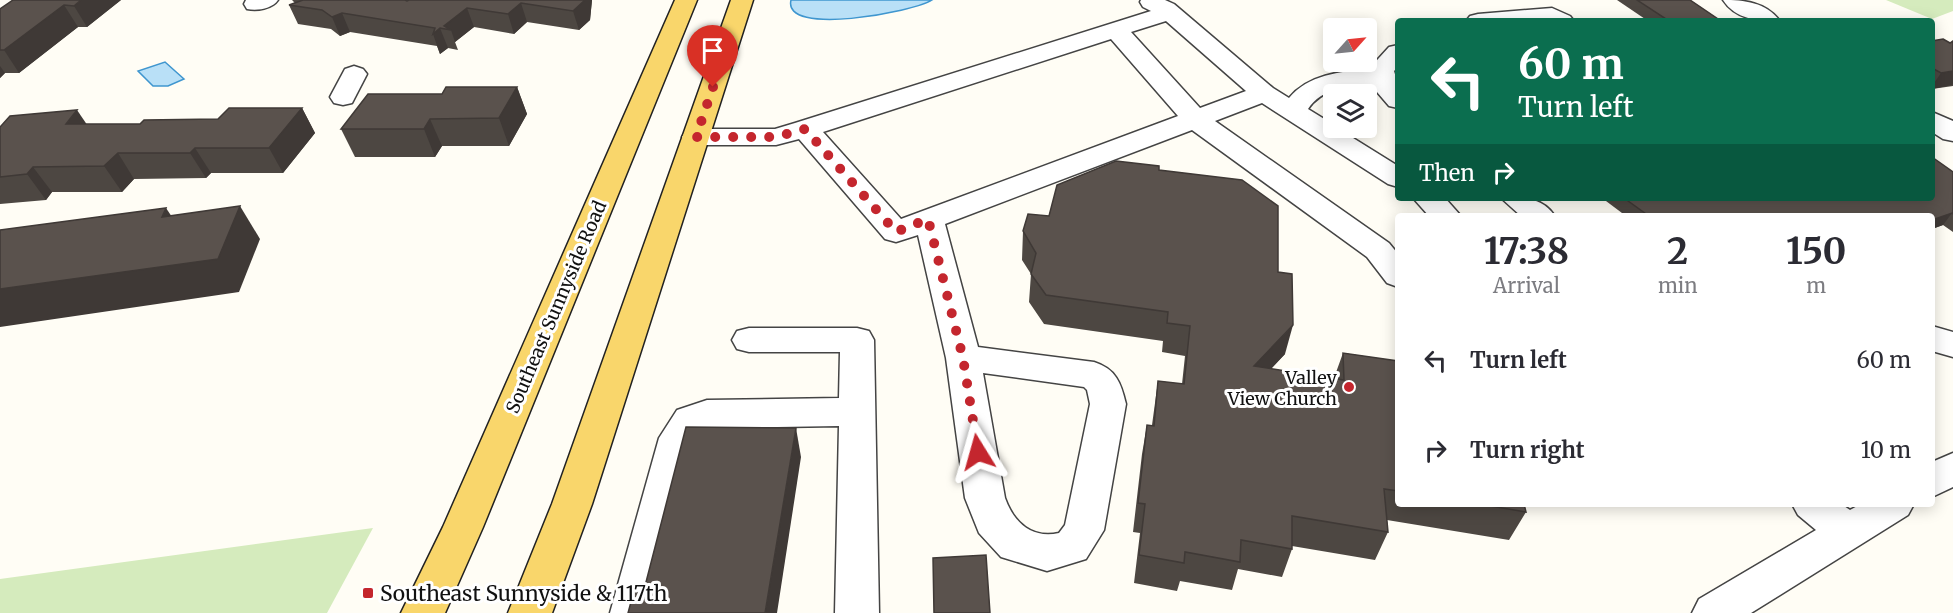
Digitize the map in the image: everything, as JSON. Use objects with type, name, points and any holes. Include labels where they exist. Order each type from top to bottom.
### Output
[{"type":"main road","name":"Southeast Sunnyside Road","points":[[423,613],[463,527],[686,0]]},
{"type":"main road","points":[[530,613],[572,504],[742,0]]},
{"type":"street","points":[[1734,0],[1763,18]]},
{"type":"street","points":[[696,137],[776,137],[805,129],[1115,29],[1158,6],[1264,93],[1395,176]]},
{"type":"street","points":[[1515,18],[1552,15],[1557,18]]},
{"type":"street","points":[[1115,29],[1195,119],[1378,250],[1395,272]]},
{"type":"street","points":[[1395,55],[1381,70],[1388,90],[1395,97]]},
{"type":"street","points":[[1293,112],[1298,101],[1308,92],[1334,81],[1359,76],[1383,78]]},
{"type":"street","points":[[805,129],[896,232],[1264,93]]},
{"type":"street","points":[[1935,122],[1953,133]]},
{"type":"street","points":[[1431,201],[1443,213]]},
{"type":"street","points":[[1520,201],[1536,213]]},
{"type":"street","points":[[928,219],[963,358],[985,498],[993,521],[1015,545],[1047,554],[1072,547],[1084,530],[1108,404],[1104,385],[1094,375],[963,358]]},
{"type":"street","points":[[1935,339],[1953,345]]},
{"type":"street","points":[[749,340],[857,340],[857,613]]},
{"type":"street","points":[[632,613],[678,438],[690,420],[716,413],[857,412]]},
{"type":"street","points":[[1935,479],[1953,468]]},
{"type":"street","points":[[1816,507],[1848,532]]},
{"type":"street","points":[[1714,613],[1889,507]]},
{"type":"green space","points":[[1886,0],[1953,0],[1953,11],[1930,18]]},
{"type":"green space","points":[[373,528],[327,613],[0,613],[0,579]]},
{"type":"water","points":[[791,0],[932,0],[877,15],[827,19],[807,17],[794,11]]},
{"type":"water","points":[[165,62],[184,79],[168,86],[153,86],[138,71]]},
{"type":"building","points":[[13,0],[81,0],[74,6],[64,5],[4,50],[0,50],[0,9]]},
{"type":"building","points":[[303,0],[585,0],[573,11],[521,3],[508,14],[467,8],[444,26],[451,30],[440,28],[433,34],[435,28],[342,13],[332,17],[322,10],[289,5]]},
{"type":"building","points":[[1637,0],[1690,0],[1717,18],[1664,18]]},
{"type":"building","points":[[1943,39],[1950,43],[1953,41],[1953,71],[1941,73],[1935,70],[1935,40]]},
{"type":"building","points":[[446,87],[517,87],[499,118],[430,119],[424,129],[341,129],[368,94],[442,94]]},
{"type":"building","points":[[229,108],[302,108],[269,148],[195,148],[190,153],[118,153],[104,166],[33,167],[27,174],[0,177],[0,127],[10,116],[77,110],[66,124],[140,124],[144,120],[218,119]]},
{"type":"building","points":[[1935,159],[1953,172],[1953,214],[1935,219],[1935,213],[1645,213],[1628,201],[1935,201]]},
{"type":"building","name":"Valley View Church","points":[[1116,161],[1159,166],[1159,170],[1242,180],[1278,206],[1278,272],[1292,274],[1293,325],[1254,366],[1344,380],[1343,353],[1395,361],[1395,491],[1384,489],[1388,532],[1292,516],[1292,549],[1241,540],[1240,562],[1185,552],[1184,563],[1139,555],[1145,504],[1138,503],[1147,425],[1154,426],[1158,381],[1184,384],[1190,326],[1167,323],[1168,312],[1046,295],[1031,274],[1036,253],[1023,231],[1028,214],[1049,216],[1057,185]]},
{"type":"building","points":[[240,206],[218,259],[0,289],[0,230],[166,208],[162,217]]},
{"type":"building","points":[[686,427],[796,428],[765,613],[628,613],[635,587],[645,586]]},
{"type":"building","points":[[1497,507],[1525,507],[1526,512]]},
{"type":"building","points":[[986,555],[990,613],[934,613],[933,558]]},
{"type":"place","name":"Valley View Church","points":[[1349,387]]},
{"type":"place","name":"Southeast Sunnyside & 117th","points":[[368,593]]},
{"type":"route","points":[[713,87],[696,137],[776,137],[805,129],[896,232],[928,219],[963,358],[978,452]]}]
